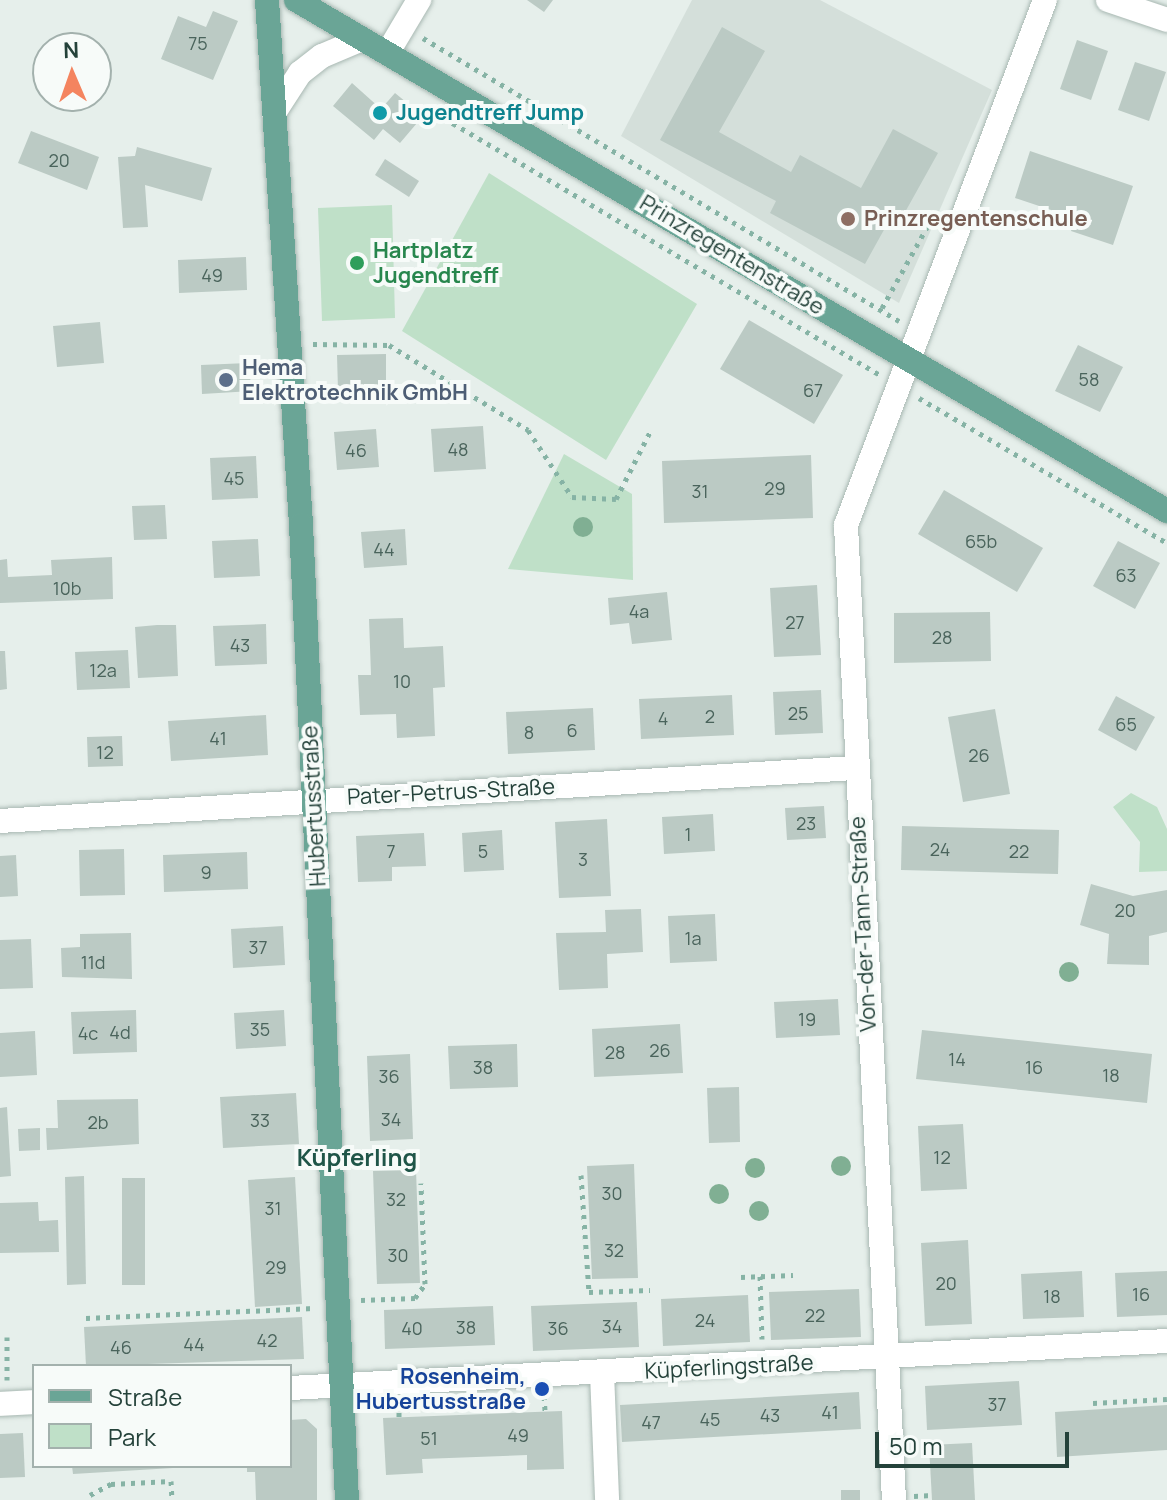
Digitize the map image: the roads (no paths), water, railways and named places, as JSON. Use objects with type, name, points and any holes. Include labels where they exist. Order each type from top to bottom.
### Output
[{"type":"main road","name":"Hubertusstraße","points":[[267,0],[343,1303],[347,1500]]},
{"type":"main road","name":"Prinzregentenstraße","points":[[296,0],[1167,511]]},
{"type":"street","points":[[388,52],[419,0]]},
{"type":"street","name":"Von-der-Tann-Straße","points":[[894,1500],[884,1360],[846,525],[915,332],[1045,0]]},
{"type":"street","points":[[1108,0],[1167,20]]},
{"type":"street","points":[[274,113],[300,73],[322,56],[362,39]]},
{"type":"street","name":"Pater-Petrus-Straße","points":[[0,821],[855,768]]},
{"type":"street","name":"Küpferlingstraße","points":[[292,1388],[884,1360],[1167,1341]]},
{"type":"street","points":[[602,1373],[607,1500]]},
{"type":"street","points":[[4,1394],[32,1401]]},
{"type":"place","name":"Jugendtreff Jump","points":[[380,113]]},
{"type":"place","name":"Prinzregentenschule","points":[[848,219]]},
{"type":"place","name":"Hartplatz Jugendtreff","points":[[357,263]]},
{"type":"place","name":"Hema Elektrotechnik GmbH","points":[[226,380]]},
{"type":"place","name":"Rosenheim, Hubertusstraße","points":[[542,1389]]},
{"type":"district","name":"Küpferling","points":[[357,1157]]}]
